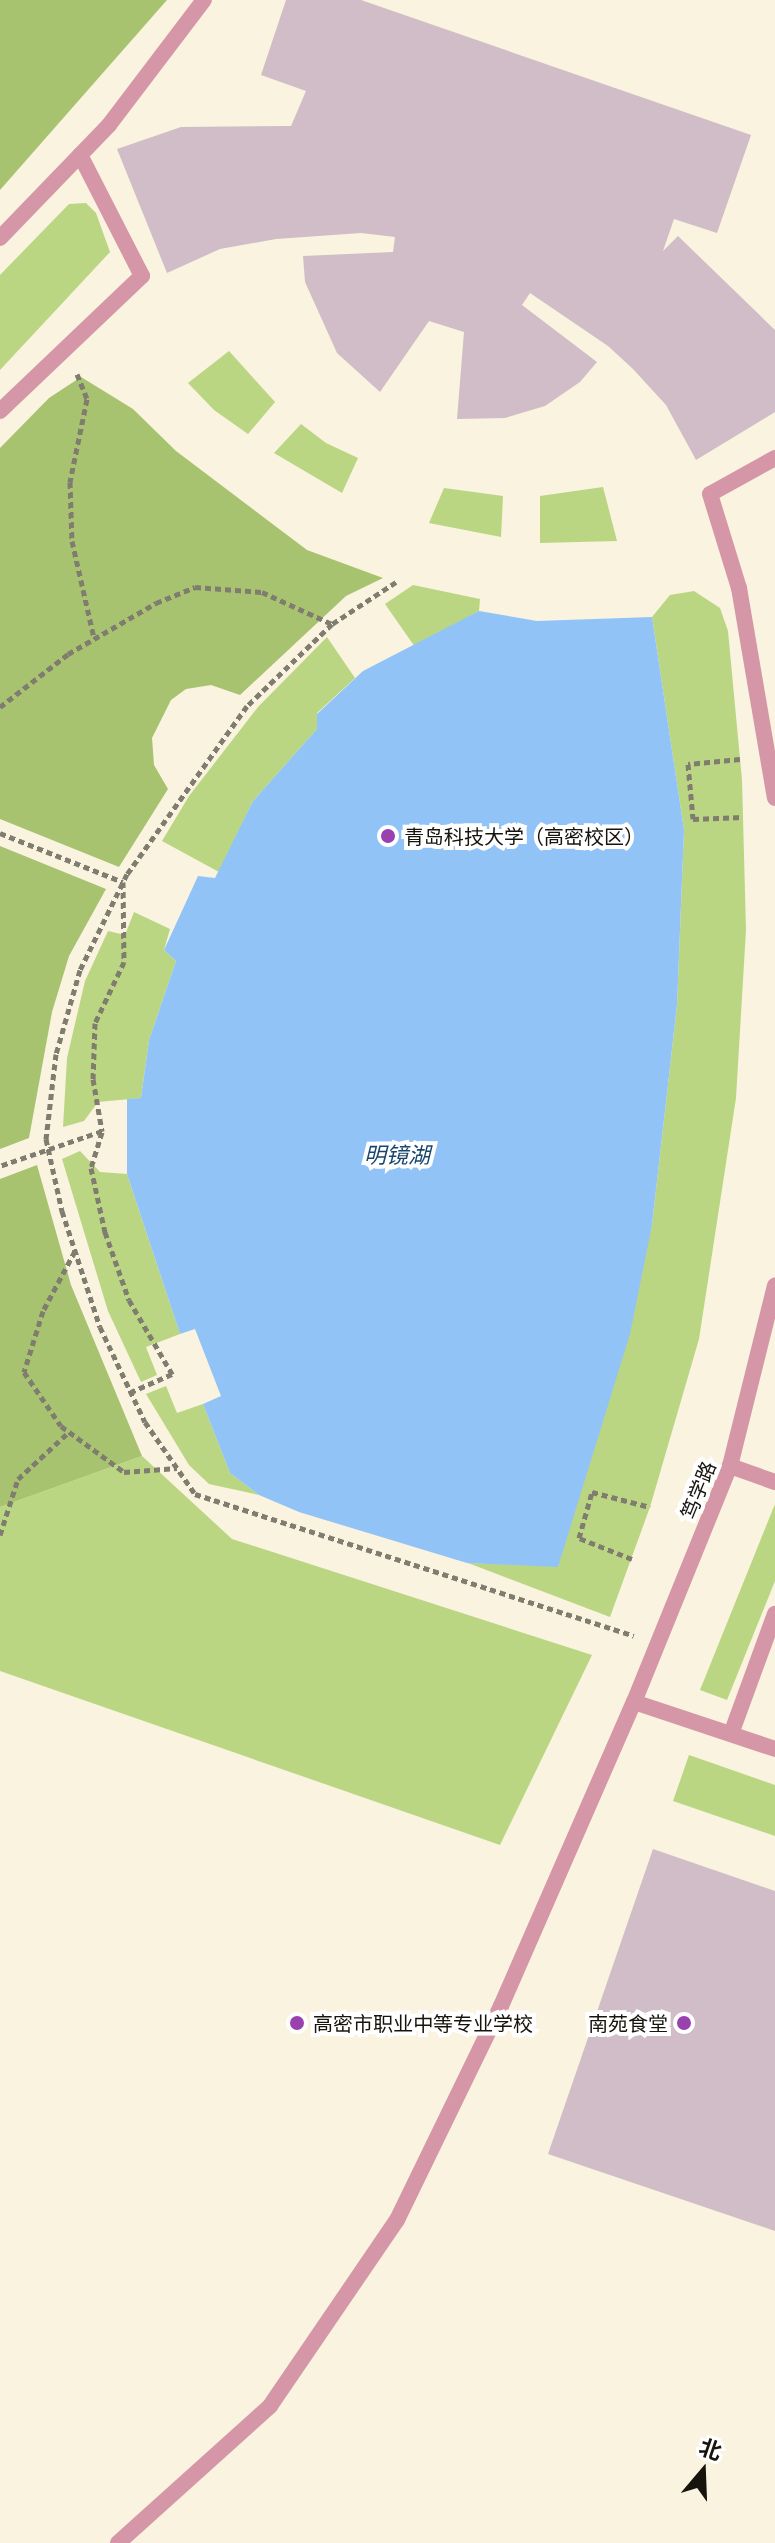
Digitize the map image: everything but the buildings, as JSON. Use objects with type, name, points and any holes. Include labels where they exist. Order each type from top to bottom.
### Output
[{"type":"lane","points":[[0,238],[80,155],[204,0]]},
{"type":"lane","points":[[0,411],[142,276],[80,155]]},
{"type":"lane","points":[[775,458],[710,494],[739,588],[775,798]]},
{"type":"lane","name":"笃学路","points":[[118,2543],[270,2406],[397,2220],[501,2006],[634,1702],[730,1466],[775,1286]]},
{"type":"lane","points":[[730,1466],[775,1482]]},
{"type":"lane","points":[[731,1734],[775,1614]]},
{"type":"lane","points":[[634,1702],[775,1749]]},
{"type":"path","points":[[67,347],[87,399],[70,482],[72,541],[94,638]]},
{"type":"path","points":[[396,582],[332,624],[247,706],[123,882],[80,970],[56,1054],[48,1147],[75,1250],[100,1327],[131,1392],[195,1494],[658,1643]]},
{"type":"path","points":[[0,707],[94,638],[195,587],[262,592],[332,624]]},
{"type":"path","points":[[740,759],[688,764],[693,819],[743,817]]},
{"type":"path","points":[[0,833],[123,882]]},
{"type":"path","points":[[123,882],[124,962],[95,1023],[93,1079],[102,1131],[91,1168],[105,1232],[129,1300],[172,1374],[131,1392]]},
{"type":"path","points":[[0,1166],[102,1131]]},
{"type":"path","points":[[75,1250],[43,1311],[24,1372],[69,1432],[124,1472],[177,1468]]},
{"type":"path","points":[[0,1535],[18,1479],[69,1432]]},
{"type":"path","points":[[632,1559],[579,1538],[592,1492],[650,1507]]},
{"type":"green space","points":[[0,0],[167,0],[0,190]]},
{"type":"green space","points":[[86,203],[96,213],[110,252],[0,370],[0,275],[69,204]]},
{"type":"green space","points":[[229,351],[275,402],[248,434],[214,410],[188,383]]},
{"type":"green space","points":[[81,377],[133,409],[176,451],[307,550],[383,578],[346,596],[240,695],[211,685],[186,689],[171,700],[152,738],[154,765],[168,789],[119,867],[0,819],[0,448],[49,398]]},
{"type":"green space","points":[[301,424],[326,443],[358,458],[342,493],[274,453]]},
{"type":"green space","points":[[603,487],[617,541],[540,543],[540,496]]},
{"type":"green space","points":[[444,488],[503,496],[501,537],[429,523]]},
{"type":"green space","points":[[413,585],[480,599],[479,611],[415,647],[385,604]]},
{"type":"green space","points":[[694,591],[720,608],[728,631],[742,780],[746,930],[736,1098],[699,1339],[650,1507],[610,1617],[468,1563],[558,1566],[652,1225],[677,1005],[684,830],[652,617],[670,595]]},
{"type":"green space","points":[[327,637],[355,678],[317,713],[317,729],[253,801],[219,872],[162,841],[189,796],[258,707]]},
{"type":"green space","points":[[0,846],[106,889],[69,956],[52,1012],[29,1138],[0,1149]]},
{"type":"green space","points":[[134,912],[170,929],[164,950],[176,961],[149,1040],[141,1098],[98,1102],[84,1121],[63,1127],[67,1058],[85,981],[108,931],[125,935]]},
{"type":"green space","points":[[80,1151],[100,1172],[127,1174],[180,1334],[146,1347],[157,1375],[141,1382],[108,1311],[62,1159]]},
{"type":"green space","points":[[37,1165],[71,1285],[142,1456],[0,1507],[0,1179]]},
{"type":"green space","points":[[166,1386],[177,1413],[203,1404],[230,1473],[259,1495],[209,1484],[189,1465],[146,1394]]},
{"type":"green space","points":[[142,1456],[232,1539],[592,1655],[500,1845],[0,1671],[0,1507]]},
{"type":"green space","points":[[775,1504],[775,1581],[727,1700],[700,1690]]},
{"type":"green space","points":[[689,1755],[775,1785],[775,1836],[673,1801]]},
{"type":"water","name":"明镜湖","points":[[479,611],[537,621],[652,617],[684,830],[677,1005],[652,1225],[630,1334],[558,1567],[467,1563],[299,1512],[259,1495],[230,1473],[203,1404],[221,1396],[195,1329],[180,1334],[127,1174],[127,1099],[141,1098],[149,1040],[176,961],[164,950],[198,876],[215,878],[253,801],[317,729],[317,714],[363,671]]},
{"type":"place","name":"青岛科技大学（高密校区）","points":[[388,836]]},
{"type":"place","name":"高密市职业中等专业学校","points":[[297,2023]]},
{"type":"place","name":"南苑食堂","points":[[684,2023]]}]
